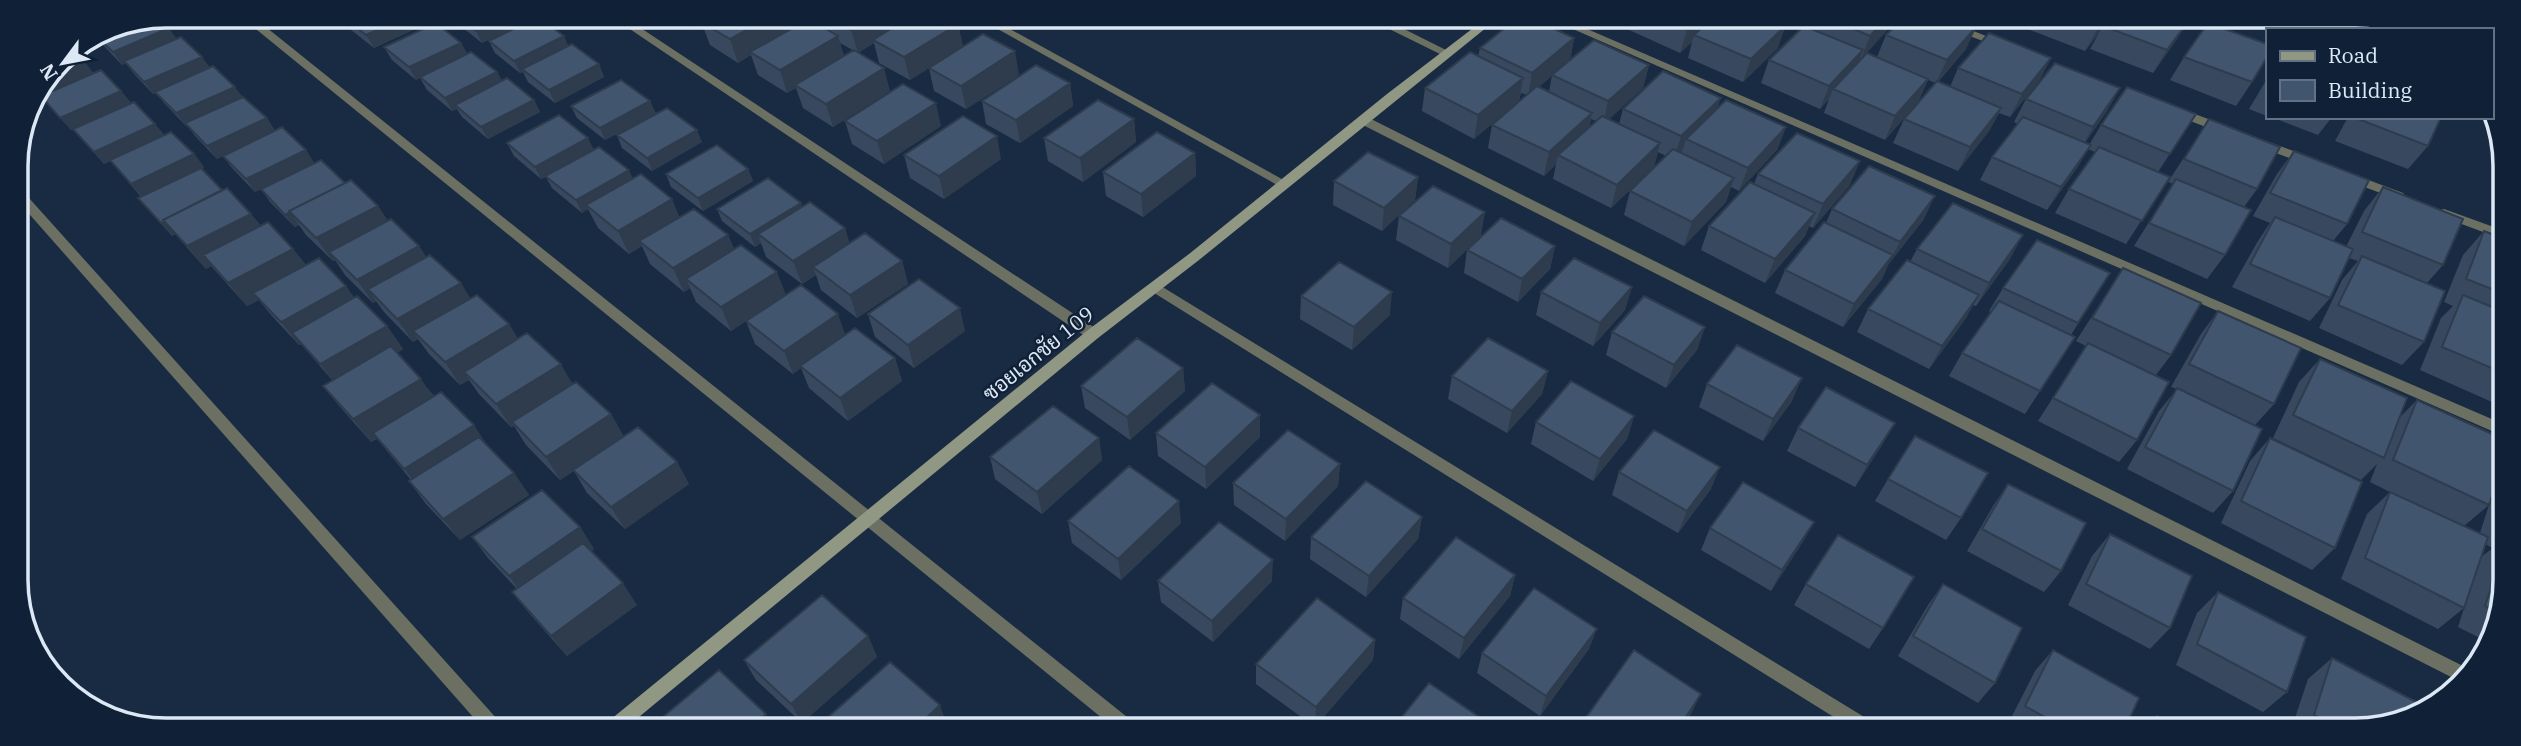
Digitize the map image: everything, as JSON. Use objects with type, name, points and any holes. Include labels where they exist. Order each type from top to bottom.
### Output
[{"type":"street","points":[[260,28],[1115,718]]},
{"type":"street","points":[[634,28],[1093,334]]},
{"type":"street","points":[[1001,28],[1283,183]]},
{"type":"street","points":[[1392,28],[1446,53]]},
{"type":"street","name":"ซอยเอกชัย 109","points":[[626,718],[1093,334],[1156,288],[1283,183],[1480,28]]},
{"type":"street","points":[[1576,28],[2493,426]]},
{"type":"street","points":[[1958,28],[2014,49]]},
{"type":"street","points":[[2168,108],[2232,132]]},
{"type":"street","points":[[1363,121],[2458,672]]},
{"type":"street","points":[[2245,137],[2322,167]]},
{"type":"street","points":[[2335,172],[2412,201]]},
{"type":"street","points":[[28,204],[485,718]]},
{"type":"street","points":[[2438,211],[2493,232]]},
{"type":"street","points":[[1156,288],[1850,718]]},
{"type":"building","points":[[169,28],[113,52],[104,43],[130,33]]},
{"type":"building","points":[[358,28],[381,28],[366,35]]},
{"type":"building","points":[[425,28],[442,28],[461,43],[409,67],[384,47]]},
{"type":"building","points":[[516,28],[553,28],[564,36],[514,61],[489,41]]},
{"type":"building","points":[[711,28],[750,28],[730,39]]},
{"type":"building","points":[[793,28],[824,28],[838,36],[780,70],[750,52]]},
{"type":"building","points":[[892,28],[951,28],[904,57],[873,40]]},
{"type":"building","points":[[1505,28],[1552,28],[1574,38],[1532,73],[1480,48]]},
{"type":"building","points":[[1701,28],[1783,28],[1751,59],[1694,35]]},
{"type":"building","points":[[1802,28],[1809,28],[1863,50],[1829,86],[1769,60]]},
{"type":"building","points":[[1851,28],[1878,28],[1870,36]]},
{"type":"building","points":[[1893,28],[1975,28],[1947,60],[1886,35]]},
{"type":"building","points":[[2108,28],[2183,28],[2167,50]]},
{"type":"building","points":[[2204,28],[2222,28],[2266,44],[2266,59],[2252,82],[2184,57]]},
{"type":"building","points":[[1989,33],[2051,58],[2022,94],[1958,68]]},
{"type":"building","points":[[983,34],[1015,51],[961,86],[929,68]]},
{"type":"building","points":[[181,37],[202,57],[144,82],[124,61]]},
{"type":"building","points":[[1594,40],[1649,65],[1608,101],[1552,75]]},
{"type":"building","points":[[572,44],[599,64],[549,90],[522,69]]},
{"type":"building","points":[[854,50],[884,68],[826,104],[795,85]]},
{"type":"building","points":[[471,52],[497,72],[445,98],[420,77]]},
{"type":"building","points":[[1470,52],[1523,78],[1478,115],[1425,88]]},
{"type":"building","points":[[1867,53],[1928,79],[1895,116],[1833,89]]},
{"type":"building","points":[[81,58],[85,62],[66,70]]},
{"type":"building","points":[[2055,63],[2120,88],[2093,127],[2026,99]]},
{"type":"building","points":[[1036,65],[1070,83],[1016,120],[982,101]]},
{"type":"building","points":[[213,66],[235,87],[176,113],[155,92]]},
{"type":"building","points":[[101,70],[121,91],[60,118],[45,100],[49,93]]},
{"type":"building","points":[[1663,71],[1721,98],[1681,136],[1623,109]]},
{"type":"building","points":[[507,78],[534,100],[481,127],[455,105]]},
{"type":"building","points":[[621,80],[650,101],[600,128],[571,106]]},
{"type":"building","points":[[1937,81],[2001,108],[1970,147],[1904,119]]},
{"type":"building","points":[[903,84],[936,103],[877,141],[845,121]]},
{"type":"building","points":[[1537,86],[1592,113],[1549,152],[1492,125]]},
{"type":"building","points":[[2127,87],[2196,114],[2170,154],[2101,125]]},
{"type":"building","points":[[243,97],[267,118],[207,146],[185,123]]},
{"type":"building","points":[[1098,100],[1134,119],[1080,158],[1044,138]]},
{"type":"building","points":[[1726,100],[1786,127],[1748,168],[1686,139]]},
{"type":"building","points":[[134,102],[155,124],[94,152],[73,129]]},
{"type":"building","points":[[667,108],[697,130],[647,158],[617,135]]},
{"type":"building","points":[[559,115],[588,138],[535,167],[507,143]]},
{"type":"building","points":[[963,116],[997,136],[939,176],[904,155]]},
{"type":"building","points":[[1602,116],[1660,143],[1617,185],[1558,155]]},
{"type":"building","points":[[2023,117],[2091,145],[2061,187],[1992,157]]},
{"type":"building","points":[[2209,119],[2280,147],[2257,189],[2184,159]]},
{"type":"building","points":[[2358,119],[2440,119],[2428,146]]},
{"type":"building","points":[[282,127],[306,150],[246,179],[223,156]]},
{"type":"building","points":[[171,132],[194,154],[131,184],[110,160]]},
{"type":"building","points":[[1157,132],[1195,153],[1141,194],[1103,172]]},
{"type":"building","points":[[1797,133],[1860,161],[1823,204],[1758,174]]},
{"type":"building","points":[[717,145],[748,169],[698,198],[666,174]]},
{"type":"building","points":[[599,147],[629,170],[576,200],[545,176]]},
{"type":"building","points":[[2099,147],[2170,177],[2142,221],[2069,189]]},
{"type":"building","points":[[1673,149],[1734,178],[1692,222],[1630,191]]},
{"type":"building","points":[[2294,151],[2369,180],[2347,224],[2270,193]]},
{"type":"building","points":[[1368,152],[1418,177],[1384,208],[1334,181]]},
{"type":"building","points":[[321,160],[345,183],[285,215],[261,189]]},
{"type":"building","points":[[1869,166],[1935,196],[1900,242],[1832,209]]},
{"type":"building","points":[[201,168],[222,190],[163,220],[165,222],[161,223],[138,198]]},
{"type":"building","points":[[641,174],[672,199],[618,231],[586,205]]},
{"type":"building","points":[[768,178],[801,203],[750,234],[717,209]]},
{"type":"building","points":[[2176,179],[2251,210],[2225,255],[2149,223]]},
{"type":"building","points":[[351,180],[378,206],[316,238],[289,211]]},
{"type":"building","points":[[1750,182],[1815,213],[1775,259],[1709,226]]},
{"type":"building","points":[[1433,186],[1485,212],[1451,244],[1399,216]]},
{"type":"building","points":[[2383,187],[2463,219],[2443,265],[2362,232]]},
{"type":"building","points":[[227,188],[251,214],[187,246],[163,220]]},
{"type":"building","points":[[810,202],[845,228],[793,261],[758,234]]},
{"type":"building","points":[[1953,203],[2023,235],[1989,283],[1917,249]]},
{"type":"building","points":[[694,209],[728,235],[673,268],[639,241]]},
{"type":"building","points":[[2275,217],[2353,249],[2330,298],[2250,264]]},
{"type":"building","points":[[1501,218],[1555,246],[1522,279],[1467,250]]},
{"type":"building","points":[[391,219],[419,246],[357,280],[329,252]]},
{"type":"building","points":[[268,222],[293,249],[228,283],[203,255]]},
{"type":"building","points":[[1824,222],[1893,255],[1854,304],[1785,270]]},
{"type":"building","points":[[2484,231],[2493,234],[2493,290],[2466,279]]},
{"type":"building","points":[[865,233],[902,261],[850,295],[813,267]]},
{"type":"building","points":[[2037,240],[2110,273],[2078,323],[2003,288]]},
{"type":"building","points":[[741,245],[777,272],[721,307],[686,279]]},
{"type":"building","points":[[430,255],[461,283],[397,319],[368,289]]},
{"type":"building","points":[[2362,256],[2445,291],[2424,342],[2338,305]]},
{"type":"building","points":[[319,258],[346,286],[281,322],[253,293]]},
{"type":"building","points":[[1574,258],[1632,287],[1600,323],[1541,292]]},
{"type":"building","points":[[1907,260],[1979,295],[1942,346],[1868,309]]},
{"type":"building","points":[[1339,262],[1392,292],[1354,327],[1301,296]]},
{"type":"building","points":[[2123,268],[2201,303],[2171,355],[2092,318]]},
{"type":"building","points":[[919,279],[960,308],[908,345],[868,314]]},
{"type":"building","points":[[801,285],[838,314],[784,351],[746,321]]},
{"type":"building","points":[[477,295],[509,324],[445,362],[413,331]]},
{"type":"building","points":[[2463,295],[2493,307],[2493,369],[2442,347]]},
{"type":"building","points":[[357,296],[387,326],[320,364],[292,333]]},
{"type":"building","points":[[1644,296],[1705,327],[1674,365],[1612,332]]},
{"type":"building","points":[[1999,301],[2075,337],[2040,391],[1962,353]]},
{"type":"building","points":[[2218,311],[2301,348],[2274,404],[2189,364]]},
{"type":"building","points":[[855,328],[895,358],[840,398],[800,366]]},
{"type":"building","points":[[527,333],[561,364],[496,404],[464,372]]},
{"type":"building","points":[[1137,338],[1183,368],[1127,417],[1081,386]]},
{"type":"building","points":[[1488,338],[1548,371],[1512,411],[1452,376]]},
{"type":"building","points":[[2088,343],[2169,382],[2137,440],[2053,398]]},
{"type":"building","points":[[1737,345],[1802,378],[1773,419],[1707,384]]},
{"type":"building","points":[[391,346],[421,379],[353,419],[323,386]]},
{"type":"building","points":[[2320,359],[2407,398],[2384,458],[2293,415]]},
{"type":"building","points":[[1571,381],[1634,416],[1600,459],[1536,422]]},
{"type":"building","points":[[576,382],[611,414],[546,457],[512,422]]},
{"type":"building","points":[[1212,383],[1260,415],[1205,467],[1156,433]]},
{"type":"building","points":[[1826,387],[1895,423],[1867,465],[1798,428]]},
{"type":"building","points":[[2177,388],[2262,429],[2233,491],[2145,447]]},
{"type":"building","points":[[441,392],[474,425],[404,469],[373,433]]},
{"type":"building","points":[[2417,400],[2493,434],[2493,493],[2489,505],[2393,460]]},
{"type":"building","points":[[1053,406],[1099,438],[1037,492],[990,457]]},
{"type":"building","points":[[638,427],[677,462],[611,507],[573,470]]},
{"type":"building","points":[[1288,430],[1340,464],[1286,519],[1233,483]]},
{"type":"building","points":[[1654,430],[1720,467],[1687,511],[1619,472]]},
{"type":"building","points":[[1915,436],[1988,473],[1961,518],[1888,479]]},
{"type":"building","points":[[479,437],[514,473],[443,519],[409,481]]},
{"type":"building","points":[[2270,438],[2362,482],[2335,548],[2241,501]]},
{"type":"building","points":[[1129,466],[1179,501],[1118,559],[1068,521]]},
{"type":"building","points":[[1366,481],[1422,517],[1369,576],[1311,537]]},
{"type":"building","points":[[1743,482],[1814,522],[1782,570],[1710,528]]},
{"type":"building","points":[[2008,484],[2086,523],[2061,571],[1982,529]]},
{"type":"building","points":[[542,490],[580,527],[509,576],[472,537]]},
{"type":"building","points":[[2390,492],[2488,537],[2464,608],[2365,558]]},
{"type":"building","points":[[1219,522],[1273,560],[1212,621],[1158,581]]},
{"type":"building","points":[[2110,534],[2192,576],[2170,628],[2086,584]]},
{"type":"building","points":[[1838,535],[1914,577],[1883,628],[1806,584]]},
{"type":"building","points":[[1456,537],[1515,575],[1464,638],[1403,598]]},
{"type":"building","points":[[583,543],[623,583],[551,636],[512,592]]},
{"type":"building","points":[[2493,582],[2490,608],[2485,606]]},
{"type":"building","points":[[1943,584],[2022,628],[1995,683],[1913,636]]},
{"type":"building","points":[[1534,588],[1597,629],[1546,696],[1482,653]]},
{"type":"building","points":[[2218,592],[2306,637],[2287,692],[2197,644]]},
{"type":"building","points":[[822,595],[868,636],[791,704],[744,660]]},
{"type":"building","points":[[1317,598],[1375,640],[1316,707],[1256,664]]},
{"type":"building","points":[[1634,650],[1701,694],[1685,718],[1586,718]]},
{"type":"building","points":[[2053,650],[2139,698],[2130,718],[2046,718],[2025,706]]},
{"type":"building","points":[[2332,658],[2418,703],[2391,713],[2364,718],[2320,718],[2314,715]]},
{"type":"building","points":[[890,662],[940,705],[926,718],[827,718]]},
{"type":"building","points":[[719,670],[766,714],[762,718],[662,718]]},
{"type":"building","points":[[1429,683],[1481,718],[1401,718]]}]
